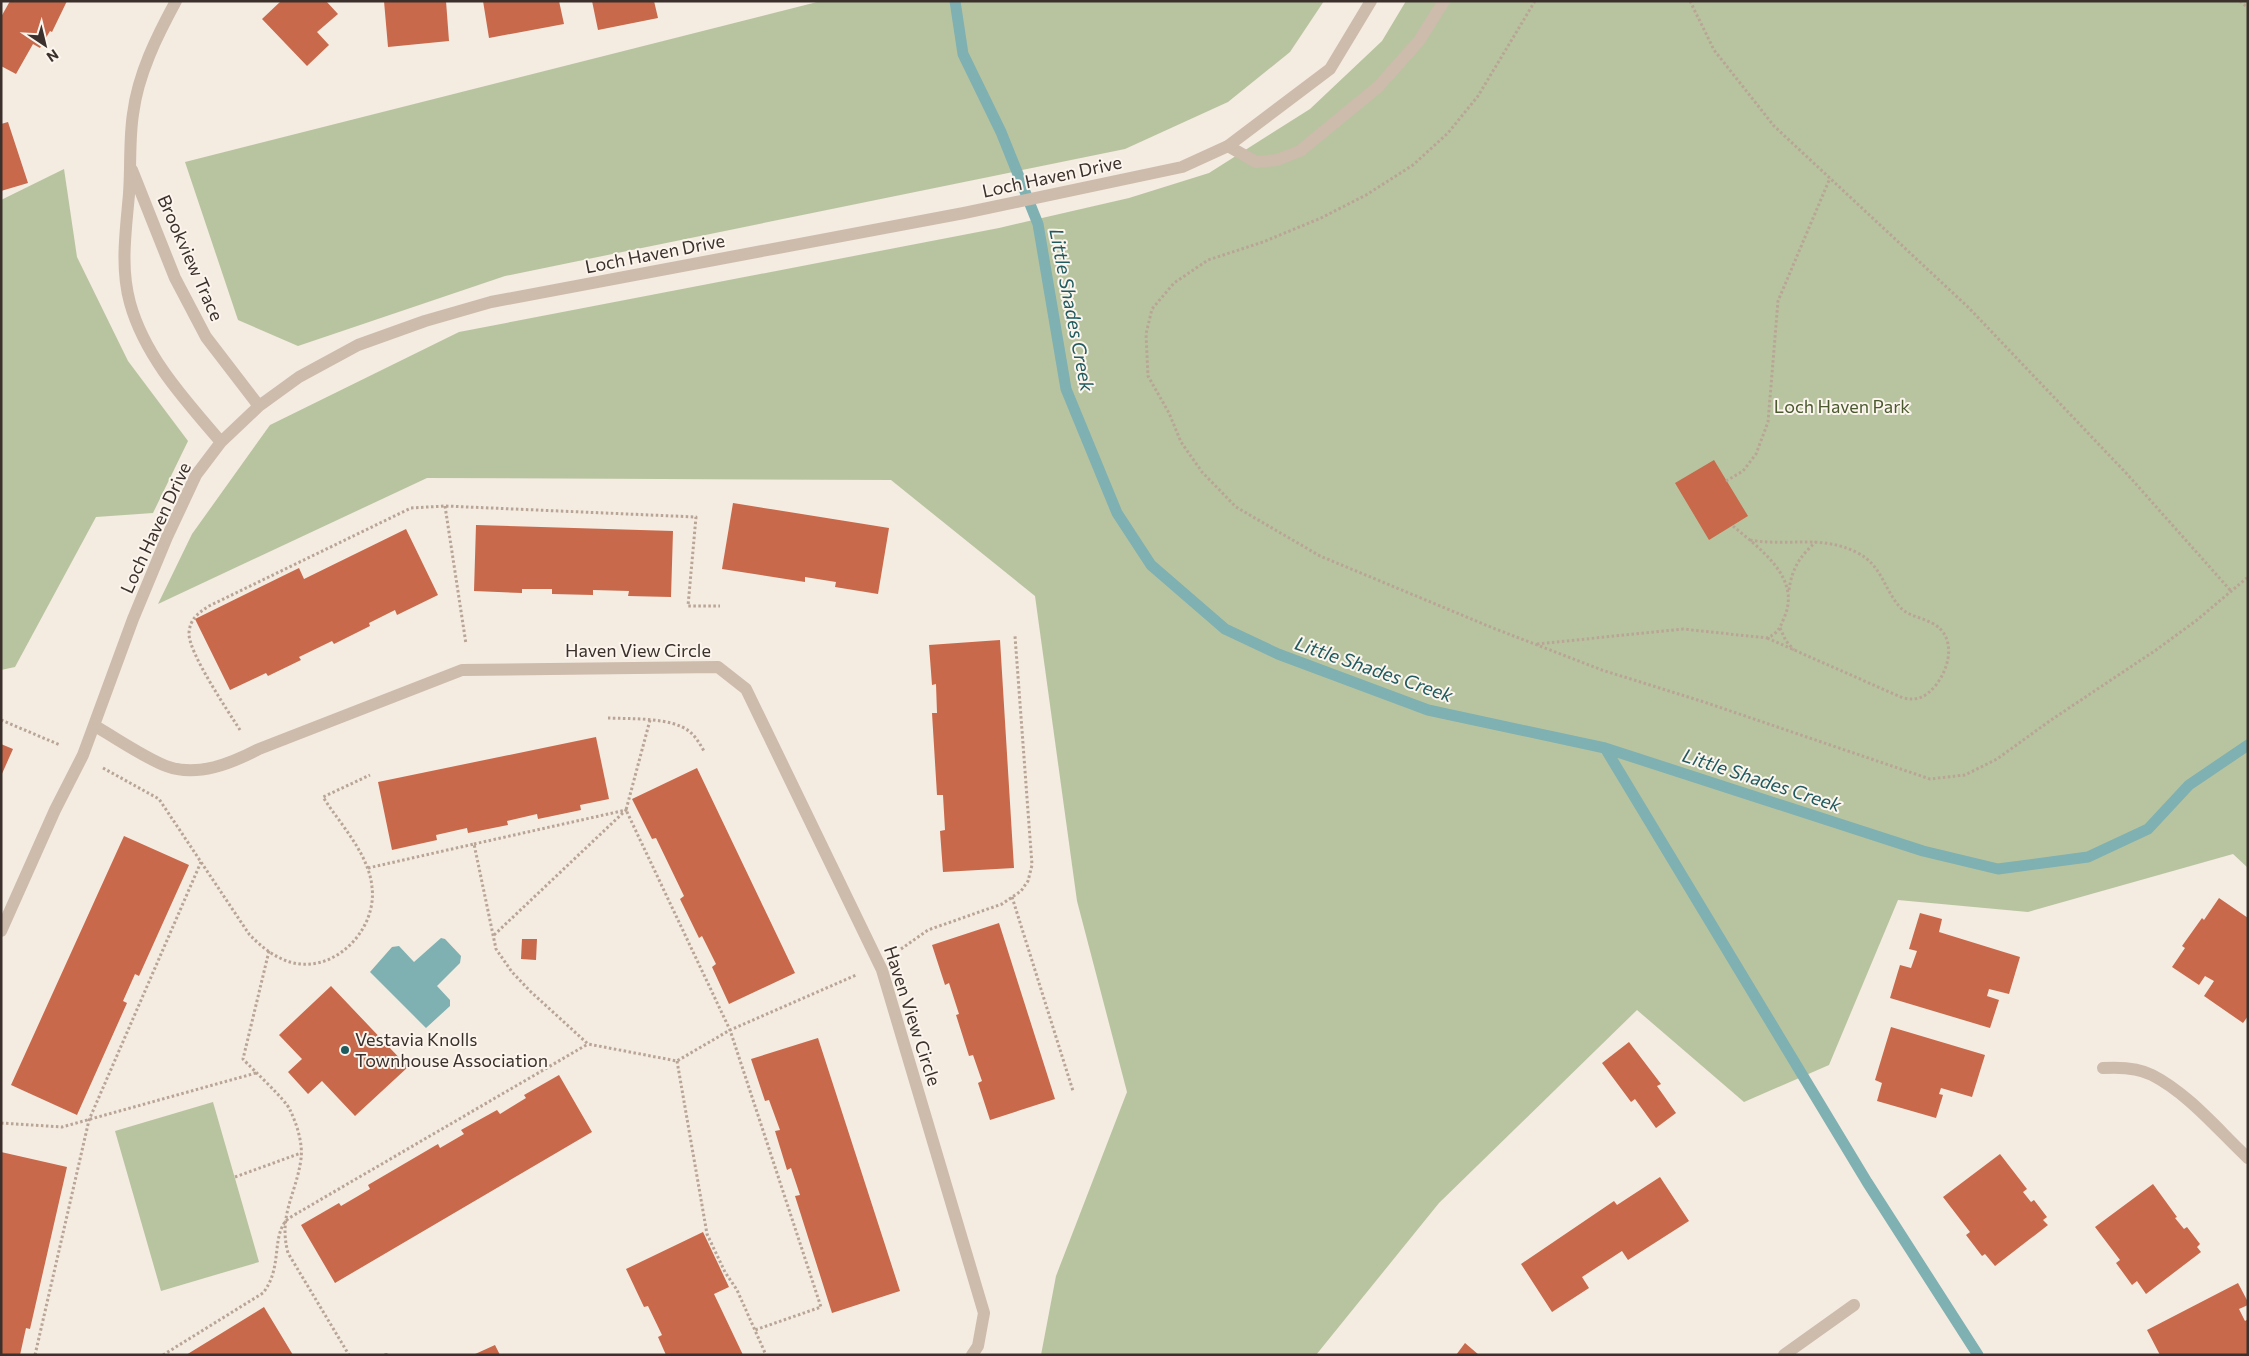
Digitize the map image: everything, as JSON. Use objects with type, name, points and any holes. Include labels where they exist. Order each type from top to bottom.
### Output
[{"type":"street","name":"Brookview Trace","points":[[176,1],[158,34],[143,72],[133,114],[131,168],[123,260],[130,303],[148,346],[170,382],[220,442]]},
{"type":"street","name":"Loch Haven Drive","points":[[95,726],[132,620],[196,475],[220,442],[259,406],[299,377],[358,345],[425,320],[472,308],[964,213],[1182,167],[1228,146],[1330,68],[1371,1]]},
{"type":"street","points":[[1228,146],[1256,162],[1276,160],[1300,151],[1378,88],[1419,42],[1444,1]]},
{"type":"street","name":"Brookview Trace","points":[[131,168],[175,278],[206,337],[259,406]]},
{"type":"street","name":"Haven View Circle","points":[[95,726],[167,767],[196,771],[233,762],[252,752],[462,670],[718,667],[746,689],[880,964],[984,1313],[978,1346],[972,1355]]},
{"type":"street","points":[[1,931],[55,810],[84,755],[95,726]]},
{"type":"street","points":[[2103,1068],[2124,1067],[2151,1074],[2179,1092],[2248,1158]]},
{"type":"street","points":[[1784,1355],[1854,1305]]},
{"type":"path","points":[[1535,1],[1478,96],[1448,133],[1413,164],[1366,195],[1321,218],[1263,242],[1208,260],[1174,283],[1152,309],[1146,334],[1148,376],[1169,413],[1181,442],[1202,472],[1236,507],[1320,556],[1534,644],[1602,670],[1704,702],[1930,778],[1965,775],[1996,759],[2156,650],[2197,620],[2248,577]]},
{"type":"path","points":[[1690,1],[1714,50],[1774,126],[1969,308],[2127,474],[2231,591]]},
{"type":"path","points":[[2240,1],[2248,8]]},
{"type":"path","points":[[1726,481],[1743,470],[1756,454],[1768,422],[1778,301],[1830,178]]},
{"type":"path","points":[[445,506],[470,670]]},
{"type":"path","points":[[252,752],[196,656],[189,635],[191,623],[196,615],[209,606],[411,508],[445,506],[696,517],[688,606],[720,606]]},
{"type":"path","points":[[1733,526],[1771,559],[1789,591]]},
{"type":"path","points":[[1534,644],[1683,629],[1768,638],[1903,698],[1915,700],[1930,693],[1938,683],[1949,656],[1949,647],[1944,633],[1936,626],[1905,612],[1898,605],[1880,574],[1869,560],[1831,542],[1784,543],[1750,540]]},
{"type":"path","points":[[1768,638],[1775,635],[1786,614],[1791,576],[1797,562],[1817,541]]},
{"type":"path","points":[[1780,628],[1786,641],[1795,650]]},
{"type":"path","points":[[474,844],[496,949],[512,972],[588,1044],[677,1061],[730,1030],[880,964],[928,930],[1002,904],[1021,891],[1028,881],[1032,865],[1015,636]]},
{"type":"path","points":[[608,718],[650,720],[679,725],[697,739],[704,751]]},
{"type":"path","points":[[1,720],[84,755],[159,798],[248,934],[269,952],[280,958],[301,964],[319,961],[332,956],[352,943],[365,927],[371,910],[372,888],[368,868],[322,797],[370,774]]},
{"type":"path","points":[[493,936],[626,810],[650,720]]},
{"type":"path","points":[[368,868],[626,810]]},
{"type":"path","points":[[626,810],[730,1030],[821,1308],[755,1330]]},
{"type":"path","points":[[35,1355],[89,1120],[201,862]]},
{"type":"path","points":[[1012,897],[1073,1091]]},
{"type":"path","points":[[163,1355],[263,1293],[270,1284],[276,1266],[280,1236],[301,1153],[300,1142],[290,1109],[243,1059],[269,952]]},
{"type":"path","points":[[285,1222],[588,1044]]},
{"type":"path","points":[[677,1061],[707,1234],[737,1290],[766,1355]]},
{"type":"path","points":[[1,1123],[62,1127],[256,1073]]},
{"type":"path","points":[[234,1177],[301,1153]]},
{"type":"path","points":[[285,1222],[284,1236],[288,1253],[349,1355]]},
{"type":"green space","points":[[821,1],[1324,1],[1290,52],[1228,102],[1125,149],[505,276],[298,346],[238,320],[185,162]]},
{"type":"green space","name":"Loch Haven Park","points":[[1406,1],[2248,1],[2248,868],[2233,854],[2028,912],[1898,900],[1829,1065],[1744,1102],[1637,1010],[1439,1203],[1316,1355],[1041,1355],[1056,1276],[1127,1092],[1077,901],[1035,596],[891,480],[427,478],[158,604],[192,534],[270,425],[459,332],[999,228],[1129,198],[1209,173],[1310,109],[1382,41]]},
{"type":"green space","points":[[64,169],[77,257],[128,361],[188,441],[153,513],[96,517],[15,667],[1,670],[1,200]]},
{"type":"green space","points":[[213,1102],[259,1262],[161,1291],[115,1131]]},
{"type":"water","points":[[441,938],[445,939],[461,956],[460,963],[437,986],[450,1000],[450,1006],[426,1028],[370,972],[392,947],[399,946],[414,962]]},
{"type":"building","points":[[10,1],[67,1],[52,32],[50,31],[40,48],[33,44],[16,74],[1,66],[1,17]]},
{"type":"building","points":[[281,1],[326,1],[338,14],[317,32],[329,45],[307,66],[262,19]]},
{"type":"building","points":[[384,1],[446,1],[449,41],[388,47]]},
{"type":"building","points":[[483,1],[559,1],[564,24],[489,38]]},
{"type":"building","points":[[592,1],[654,1],[658,18],[598,30]]},
{"type":"building","points":[[8,122],[28,183],[1,191],[1,124]]},
{"type":"building","points":[[1714,460],[1748,516],[1709,540],[1675,483]]},
{"type":"building","points":[[733,503],[889,528],[878,594],[835,587],[836,582],[805,577],[805,582],[722,569]]},
{"type":"building","points":[[476,525],[673,531],[671,597],[628,596],[629,591],[593,590],[593,595],[552,594],[552,589],[522,589],[522,593],[474,591]]},
{"type":"building","points":[[406,529],[438,595],[397,615],[395,610],[369,623],[370,626],[334,644],[332,641],[299,657],[301,660],[268,676],[266,673],[230,690],[195,619],[299,568],[304,579]]},
{"type":"building","points":[[1000,640],[1014,868],[943,872],[940,831],[945,830],[943,795],[937,795],[932,713],[937,713],[936,684],[932,685],[929,645]]},
{"type":"building","points":[[596,737],[609,799],[580,805],[581,810],[538,819],[537,814],[507,821],[508,825],[468,833],[467,828],[436,835],[437,840],[392,850],[378,782]]},
{"type":"building","points":[[1,744],[13,749],[1,776]]},
{"type":"building","points":[[697,768],[795,973],[729,1004],[712,967],[716,964],[702,936],[699,938],[680,899],[684,896],[656,838],[652,839],[632,799]]},
{"type":"building","points":[[124,836],[189,865],[139,976],[135,974],[123,1001],[127,1003],[77,1115],[11,1085]]},
{"type":"building","points":[[2219,898],[2248,918],[2248,1016],[2243,1023],[2204,996],[2214,981],[2205,976],[2199,985],[2172,967],[2185,948],[2182,946],[2202,918],[2204,920]]},
{"type":"building","points":[[1920,913],[1942,919],[1939,932],[2020,957],[2009,994],[1989,989],[1987,996],[1999,1000],[1990,1028],[1890,998],[1900,965],[1911,968],[1917,951],[1909,949]]},
{"type":"building","points":[[999,923],[1055,1099],[990,1120],[978,1083],[982,1081],[973,1055],[969,1056],[956,1015],[959,1014],[949,983],[945,985],[932,945]]},
{"type":"building","points":[[522,939],[537,939],[536,960],[521,959]]},
{"type":"building","points":[[331,986],[408,1067],[355,1116],[322,1081],[308,1094],[288,1072],[302,1059],[279,1035]]},
{"type":"building","points":[[1891,1027],[1985,1055],[1972,1097],[1941,1088],[1939,1094],[1943,1095],[1936,1118],[1877,1101],[1882,1083],[1875,1080]]},
{"type":"building","points":[[818,1038],[900,1291],[832,1313],[795,1196],[800,1195],[791,1168],[787,1170],[775,1131],[780,1130],[769,1100],[765,1101],[751,1059]]},
{"type":"building","points":[[1629,1042],[1661,1084],[1657,1086],[1676,1113],[1656,1128],[1635,1099],[1631,1102],[1602,1063]]},
{"type":"building","points":[[559,1075],[592,1132],[335,1283],[301,1225],[339,1203],[341,1206],[370,1189],[368,1185],[438,1144],[440,1148],[464,1134],[461,1130],[497,1110],[500,1114],[526,1098],[524,1095]]},
{"type":"building","points":[[1,1152],[67,1167],[30,1329],[26,1328],[20,1355],[1,1355]]},
{"type":"building","points":[[2000,1154],[2027,1189],[2023,1192],[2031,1202],[2034,1200],[2047,1217],[2043,1220],[2048,1225],[1995,1266],[1985,1254],[1982,1256],[1966,1235],[1970,1232],[1943,1197]]},
{"type":"building","points":[[1660,1177],[1689,1221],[1628,1260],[1622,1251],[1582,1277],[1589,1288],[1552,1312],[1521,1264],[1614,1201],[1617,1205]]},
{"type":"building","points":[[2153,1184],[2177,1217],[2175,1218],[2184,1229],[2187,1227],[2200,1244],[2197,1247],[2201,1252],[2146,1294],[2137,1281],[2132,1285],[2116,1263],[2120,1260],[2095,1227]]},
{"type":"building","points":[[703,1232],[729,1287],[714,1294],[743,1355],[666,1355],[658,1337],[662,1335],[648,1306],[644,1307],[626,1269]]},
{"type":"building","points":[[2238,1283],[2248,1302],[2248,1305],[2239,1309],[2245,1321],[2248,1319],[2248,1355],[2160,1355],[2147,1330]]},
{"type":"building","points":[[264,1307],[293,1355],[186,1355]]},
{"type":"building","points":[[1465,1343],[1479,1355],[1456,1355]]},
{"type":"building","points":[[495,1345],[500,1355],[473,1355]]},
{"type":"waterway","name":"Little Shades Creek","points":[[955,1],[963,54],[1001,132],[1038,224],[1066,389],[1117,513],[1151,565],[1225,629],[1278,654],[1428,710],[1605,748],[1923,851],[1998,869],[2088,857],[2148,829],[2189,785],[2248,745]]},
{"type":"waterway","points":[[1605,748],[1867,1182],[1978,1355]]},
{"type":"place","name":"Vestavia Knolls Townhouse Association","points":[[345,1050]]}]
